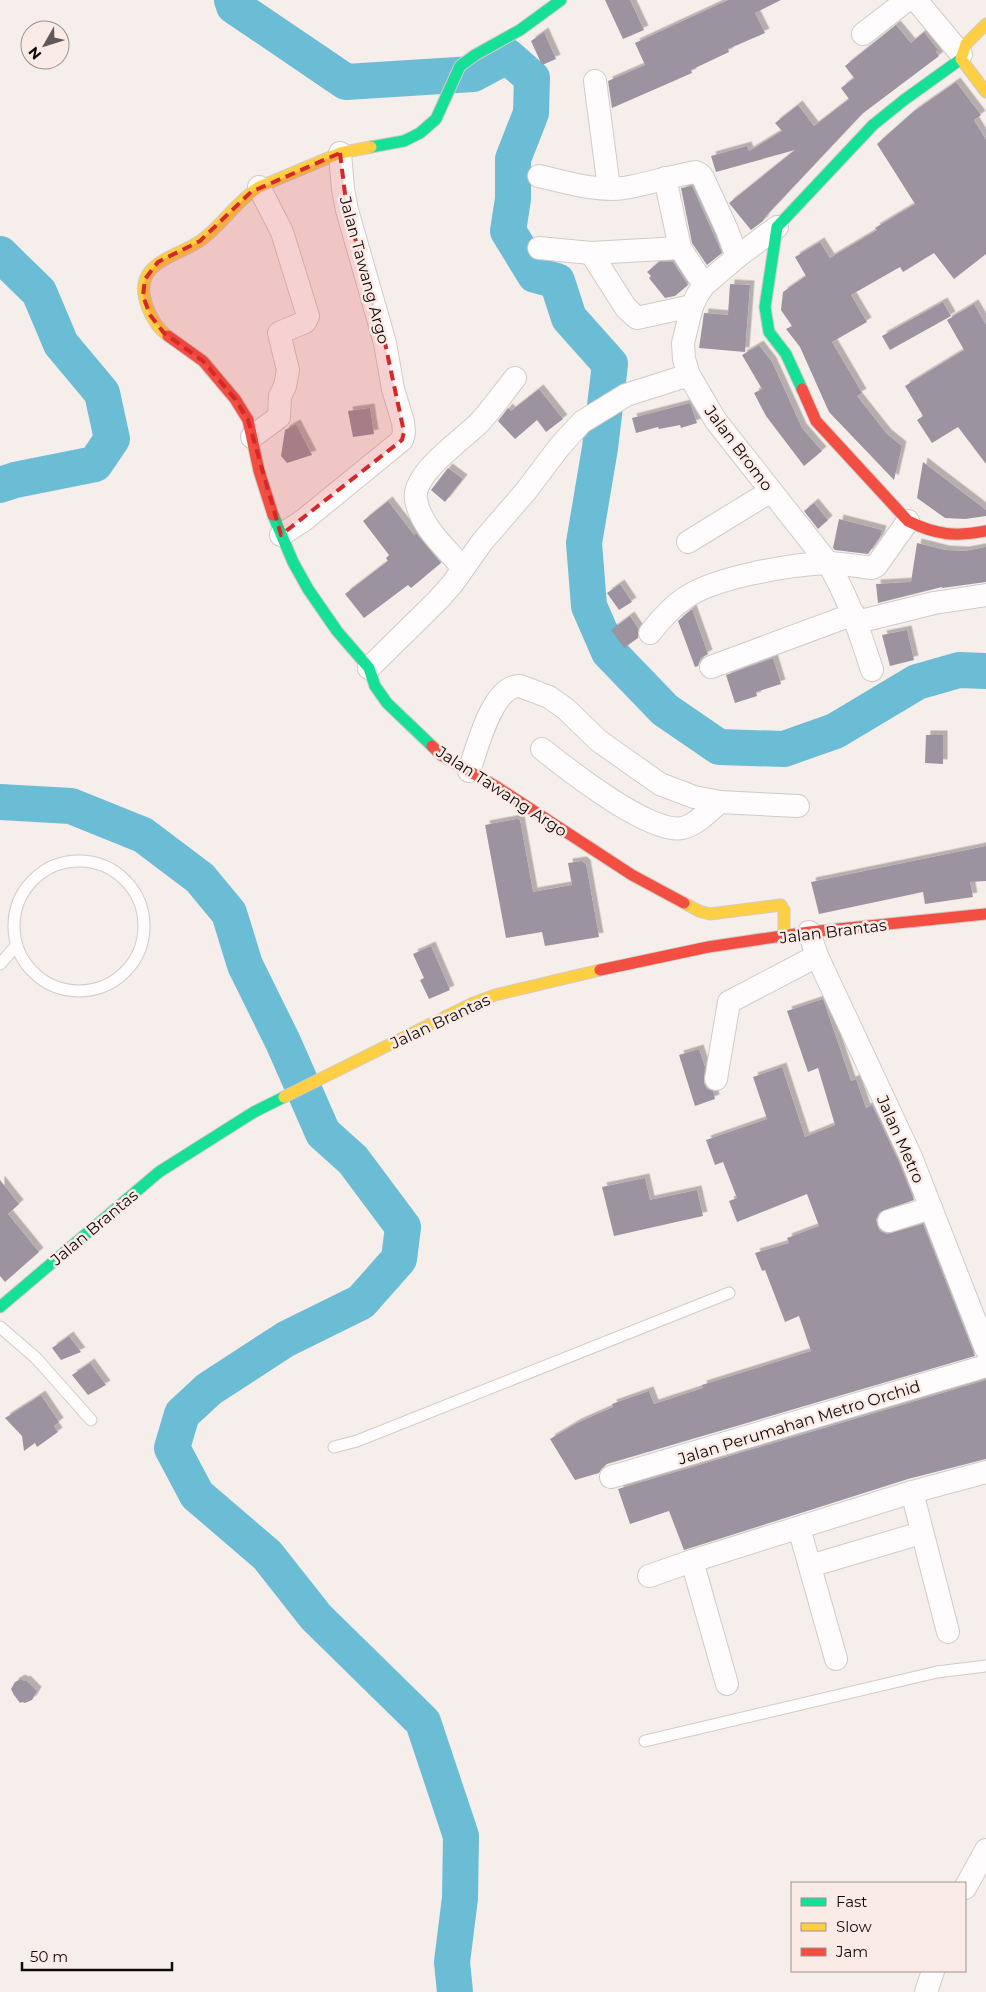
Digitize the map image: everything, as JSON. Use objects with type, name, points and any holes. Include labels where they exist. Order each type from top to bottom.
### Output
[{"type":"street","points":[[340,153],[395,143],[420,133],[436,119],[460,66],[475,55],[520,30],[561,0]]},
{"type":"street","points":[[863,34],[907,0]]},
{"type":"street","points":[[916,0],[986,92]]},
{"type":"street","points":[[986,24],[966,45],[961,57],[874,125],[777,227],[765,307],[768,332],[774,342],[786,354],[810,410],[819,425],[908,521],[928,532],[966,536],[986,531]]},
{"type":"street","points":[[595,81],[609,188]]},
{"type":"street","name":"Jalan Tawang Argo","points":[[280,535],[325,504],[402,440],[404,432],[403,422],[393,389],[385,343],[349,217],[343,189],[340,153],[259,186],[200,241],[158,262],[149,271],[145,279],[143,296],[150,315],[164,333],[203,361],[235,399],[248,420],[259,471],[280,535],[308,589],[337,630],[369,668],[375,686],[401,718],[441,755],[632,875],[699,911],[710,914],[781,905],[784,910],[784,936]]},
{"type":"street","points":[[539,176],[578,185],[623,188],[696,172],[701,175],[727,230],[737,257]]},
{"type":"street","points":[[665,178],[680,248],[704,285]]},
{"type":"street","points":[[252,437],[279,417],[280,396],[285,386],[288,370],[279,333],[305,322],[308,316],[282,232],[259,186]]},
{"type":"street","name":"Jalan Bromo","points":[[777,227],[704,285],[692,306],[683,343],[684,359],[689,375],[716,421],[828,563],[855,618],[872,670]]},
{"type":"street","points":[[540,248],[592,253],[680,248]]},
{"type":"street","points":[[592,253],[626,308],[637,318],[692,306]]},
{"type":"street","points":[[369,668],[439,599],[482,542],[526,491],[560,446],[582,422],[626,395],[689,375]]},
{"type":"street","points":[[463,568],[428,527],[419,511],[416,499],[416,486],[430,468],[480,422],[515,378]]},
{"type":"street","points":[[688,542],[771,491]]},
{"type":"street","points":[[650,634],[667,612],[685,597],[701,589],[772,570],[828,563],[872,568],[876,566],[908,521]]},
{"type":"street","points":[[711,667],[855,618],[934,603],[986,596]]},
{"type":"street","points":[[469,771],[495,703],[506,690],[520,686],[555,701],[599,740],[660,784],[694,797],[720,802],[798,806]]},
{"type":"street","points":[[542,749],[570,771],[613,800],[668,828],[689,826],[720,802]]},
{"type":"street","name":"Jalan Brantas","points":[[0,1308],[159,1172],[254,1112],[457,1010],[495,995],[590,972],[708,947],[809,932],[986,914]]},
{"type":"street","name":"Jalan Metro","points":[[809,932],[817,956],[907,1148],[986,1349]]},
{"type":"street","points":[[716,1079],[729,1002],[817,956]]},
{"type":"street","points":[[889,1221],[931,1208]]},
{"type":"street","name":"Jalan Perumahan Metro Orchid","points":[[611,1477],[986,1366]]},
{"type":"street","points":[[649,1576],[912,1492],[986,1472]]},
{"type":"street","points":[[912,1492],[948,1632]]},
{"type":"street","points":[[799,1528],[836,1659]]},
{"type":"street","points":[[810,1566],[922,1533]]},
{"type":"street","points":[[692,1561],[727,1684]]},
{"type":"street","points":[[966,1886],[986,1850]]},
{"type":"lane","points":[[0,964],[16,946],[13,923],[18,901],[30,882],[48,868],[70,861],[92,862],[113,870],[130,886],[141,906],[144,929],[139,951],[127,970],[109,984],[95,989],[88,991],[65,990],[44,981],[27,966],[16,946]]},
{"type":"lane","points":[[334,1447],[357,1441],[729,1293]]},
{"type":"lane","points":[[0,1327],[36,1358],[91,1420]]},
{"type":"lane","points":[[645,1741],[937,1672],[986,1666]]},
{"type":"highlighted area","points":[[340,153],[347,210],[385,343],[404,432],[402,440],[281,535],[248,420],[235,399],[203,361],[164,333],[150,315],[143,296],[145,279],[158,262],[200,241],[251,192]]},
{"type":"building","points":[[605,0],[630,0],[644,30],[623,39]]},
{"type":"building","points":[[728,0],[781,0],[755,13],[765,33],[728,49],[729,52],[691,70],[692,73],[612,108],[608,81],[645,65],[635,43]]},
{"type":"building","points":[[896,25],[911,43],[924,32],[938,50],[936,52],[939,56],[862,114],[763,221],[751,230],[729,203],[795,150],[716,172],[711,156],[747,146],[749,151],[782,131],[775,123],[798,105],[814,126],[849,99],[841,88],[854,78],[845,66]]},
{"type":"building","points":[[544,32],[556,59],[542,65],[531,41]]},
{"type":"building","points":[[956,82],[981,115],[974,120],[986,140],[986,254],[954,279],[934,253],[903,272],[900,267],[851,295],[867,322],[832,342],[862,393],[857,396],[887,434],[902,446],[894,480],[829,412],[800,347],[786,329],[792,326],[781,310],[783,292],[806,276],[795,257],[820,242],[830,258],[877,230],[875,228],[915,204],[877,144],[913,112]]},
{"type":"building","points":[[692,186],[722,253],[707,265],[692,243],[681,188]]},
{"type":"building","points":[[659,262],[673,262],[688,285],[675,296],[665,298],[649,278],[651,276],[647,272]]},
{"type":"building","points":[[730,284],[750,285],[745,352],[699,348],[704,313],[728,315]]},
{"type":"building","points":[[943,302],[951,316],[890,350],[882,336]]},
{"type":"building","points":[[974,304],[986,325],[986,464],[958,427],[932,443],[917,420],[923,416],[905,386],[964,350],[947,320]]},
{"type":"building","points":[[759,345],[772,362],[802,428],[822,451],[804,466],[766,416],[754,393],[762,389],[742,355]]},
{"type":"building","points":[[539,389],[563,419],[546,432],[537,420],[515,439],[498,421],[508,408],[511,411]]},
{"type":"building","points":[[690,403],[697,423],[681,428],[680,425],[659,429],[658,427],[636,433],[632,418]]},
{"type":"building","points":[[370,408],[374,434],[353,437],[348,411]]},
{"type":"building","points":[[296,424],[312,455],[287,463],[281,456],[285,430]]},
{"type":"building","points":[[923,462],[986,510],[986,516],[965,519],[945,518],[917,498]]},
{"type":"building","points":[[448,468],[463,479],[445,502],[431,490]]},
{"type":"building","points":[[388,501],[414,535],[416,533],[441,563],[411,588],[408,585],[364,618],[345,594],[388,561],[386,558],[389,555],[363,521]]},
{"type":"building","points":[[814,503],[828,520],[818,529],[804,511]]},
{"type":"building","points":[[839,519],[882,530],[880,537],[868,554],[835,550],[833,548]]},
{"type":"building","points":[[917,543],[945,550],[965,551],[986,547],[986,582],[942,587],[878,603],[876,584],[911,582]]},
{"type":"building","points":[[620,584],[632,602],[619,610],[607,593]]},
{"type":"building","points":[[692,609],[708,654],[701,658],[698,666],[695,667],[678,621]]},
{"type":"building","points":[[630,616],[638,628],[638,638],[624,648],[611,630]]},
{"type":"building","points":[[907,630],[914,660],[890,666],[882,635]]},
{"type":"building","points":[[773,658],[781,684],[756,692],[757,696],[735,703],[726,675]]},
{"type":"building","points":[[926,735],[943,735],[943,764],[925,763]]},
{"type":"building","points":[[520,820],[533,892],[572,885],[568,863],[582,861],[586,864],[599,937],[545,946],[542,932],[506,938],[485,825]]},
{"type":"building","points":[[986,846],[986,881],[970,882],[973,897],[925,904],[923,892],[819,914],[811,882]]},
{"type":"building","points":[[431,946],[450,990],[429,999],[420,980],[424,978],[413,954]]},
{"type":"building","points":[[823,999],[851,1081],[856,1079],[866,1108],[872,1105],[899,1162],[914,1200],[880,1212],[876,1219],[877,1225],[880,1231],[887,1234],[923,1224],[975,1356],[607,1464],[599,1473],[575,1480],[550,1439],[577,1423],[613,1407],[612,1404],[649,1391],[654,1404],[703,1388],[702,1385],[811,1351],[799,1316],[785,1322],[765,1270],[762,1271],[755,1253],[789,1243],[787,1238],[819,1226],[807,1194],[737,1222],[729,1201],[737,1198],[723,1162],[715,1165],[706,1140],[767,1119],[753,1077],[782,1067],[805,1137],[835,1125],[818,1068],[808,1072],[787,1011]]},
{"type":"building","points":[[699,1049],[705,1067],[704,1083],[707,1089],[713,1091],[715,1099],[695,1106],[679,1055]]},
{"type":"building","points":[[645,1178],[650,1200],[697,1190],[703,1216],[614,1236],[602,1187]]},
{"type":"building","points":[[0,1180],[19,1204],[8,1214],[39,1252],[5,1282],[0,1276]]},
{"type":"building","points":[[69,1336],[81,1352],[61,1360],[52,1348]]},
{"type":"building","points":[[90,1363],[106,1385],[88,1395],[72,1375]]},
{"type":"building","points":[[986,1380],[986,1459],[908,1479],[684,1550],[669,1511],[630,1524],[618,1489]]},
{"type":"building","points":[[41,1395],[59,1422],[54,1426],[58,1432],[37,1447],[35,1443],[24,1451],[22,1436],[5,1418]]},
{"type":"building","points":[[21,1679],[26,1680],[37,1691],[32,1700],[25,1703],[20,1703],[11,1689],[15,1682]]},
{"type":"waterway","points":[[232,0],[234,6],[346,82],[473,74],[507,56],[532,78],[531,113],[513,159],[513,199],[508,231],[535,275],[557,281],[569,318],[610,364],[600,448],[584,543],[589,606],[609,652],[665,710],[719,747],[784,749],[835,731],[917,682],[959,670],[986,671]]},
{"type":"waterway","points":[[0,254],[39,292],[61,344],[102,393],[112,439],[95,464],[15,480],[0,485]]},
{"type":"waterway","points":[[0,802],[71,806],[143,835],[200,878],[229,913],[245,965],[283,1042],[323,1133],[353,1160],[403,1227],[399,1259],[361,1302],[286,1339],[209,1389],[182,1414],[172,1448],[197,1495],[267,1555],[316,1617],[423,1722],[461,1836],[460,1898],[452,1962],[455,1992]]},
{"type":"traffic: fast","points":[[371,147],[404,141],[420,133],[436,119],[460,66],[475,55],[520,30],[561,0]]},
{"type":"traffic: fast","points":[[802,389],[786,354],[769,332],[765,307],[777,227],[873,125],[961,59]]},
{"type":"traffic: fast","points":[[273,515],[293,562],[308,589],[337,631],[369,668],[375,686],[387,703],[432,746]]},
{"type":"traffic: fast","points":[[0,1307],[159,1172],[254,1112],[284,1097]]},
{"type":"traffic: slow","points":[[986,24],[966,44],[961,59],[986,92]]},
{"type":"traffic: slow","points":[[168,336],[155,322],[147,306],[144,292],[145,280],[150,271],[158,264],[208,235],[243,199],[259,187],[340,153],[371,147]]},
{"type":"traffic: slow","points":[[684,903],[699,911],[710,914],[781,905],[784,910],[784,936]]},
{"type":"traffic: slow","points":[[284,1097],[473,1003],[495,995],[600,970]]},
{"type":"traffic: jam","points":[[168,336],[203,361],[235,399],[248,420],[259,471],[273,515]]},
{"type":"traffic: jam","points":[[802,389],[816,421],[908,521],[946,534],[986,531]]},
{"type":"traffic: jam","points":[[432,746],[441,755],[497,787],[632,875],[684,903]]},
{"type":"traffic: jam","points":[[600,970],[708,947],[809,932],[986,914]]}]
